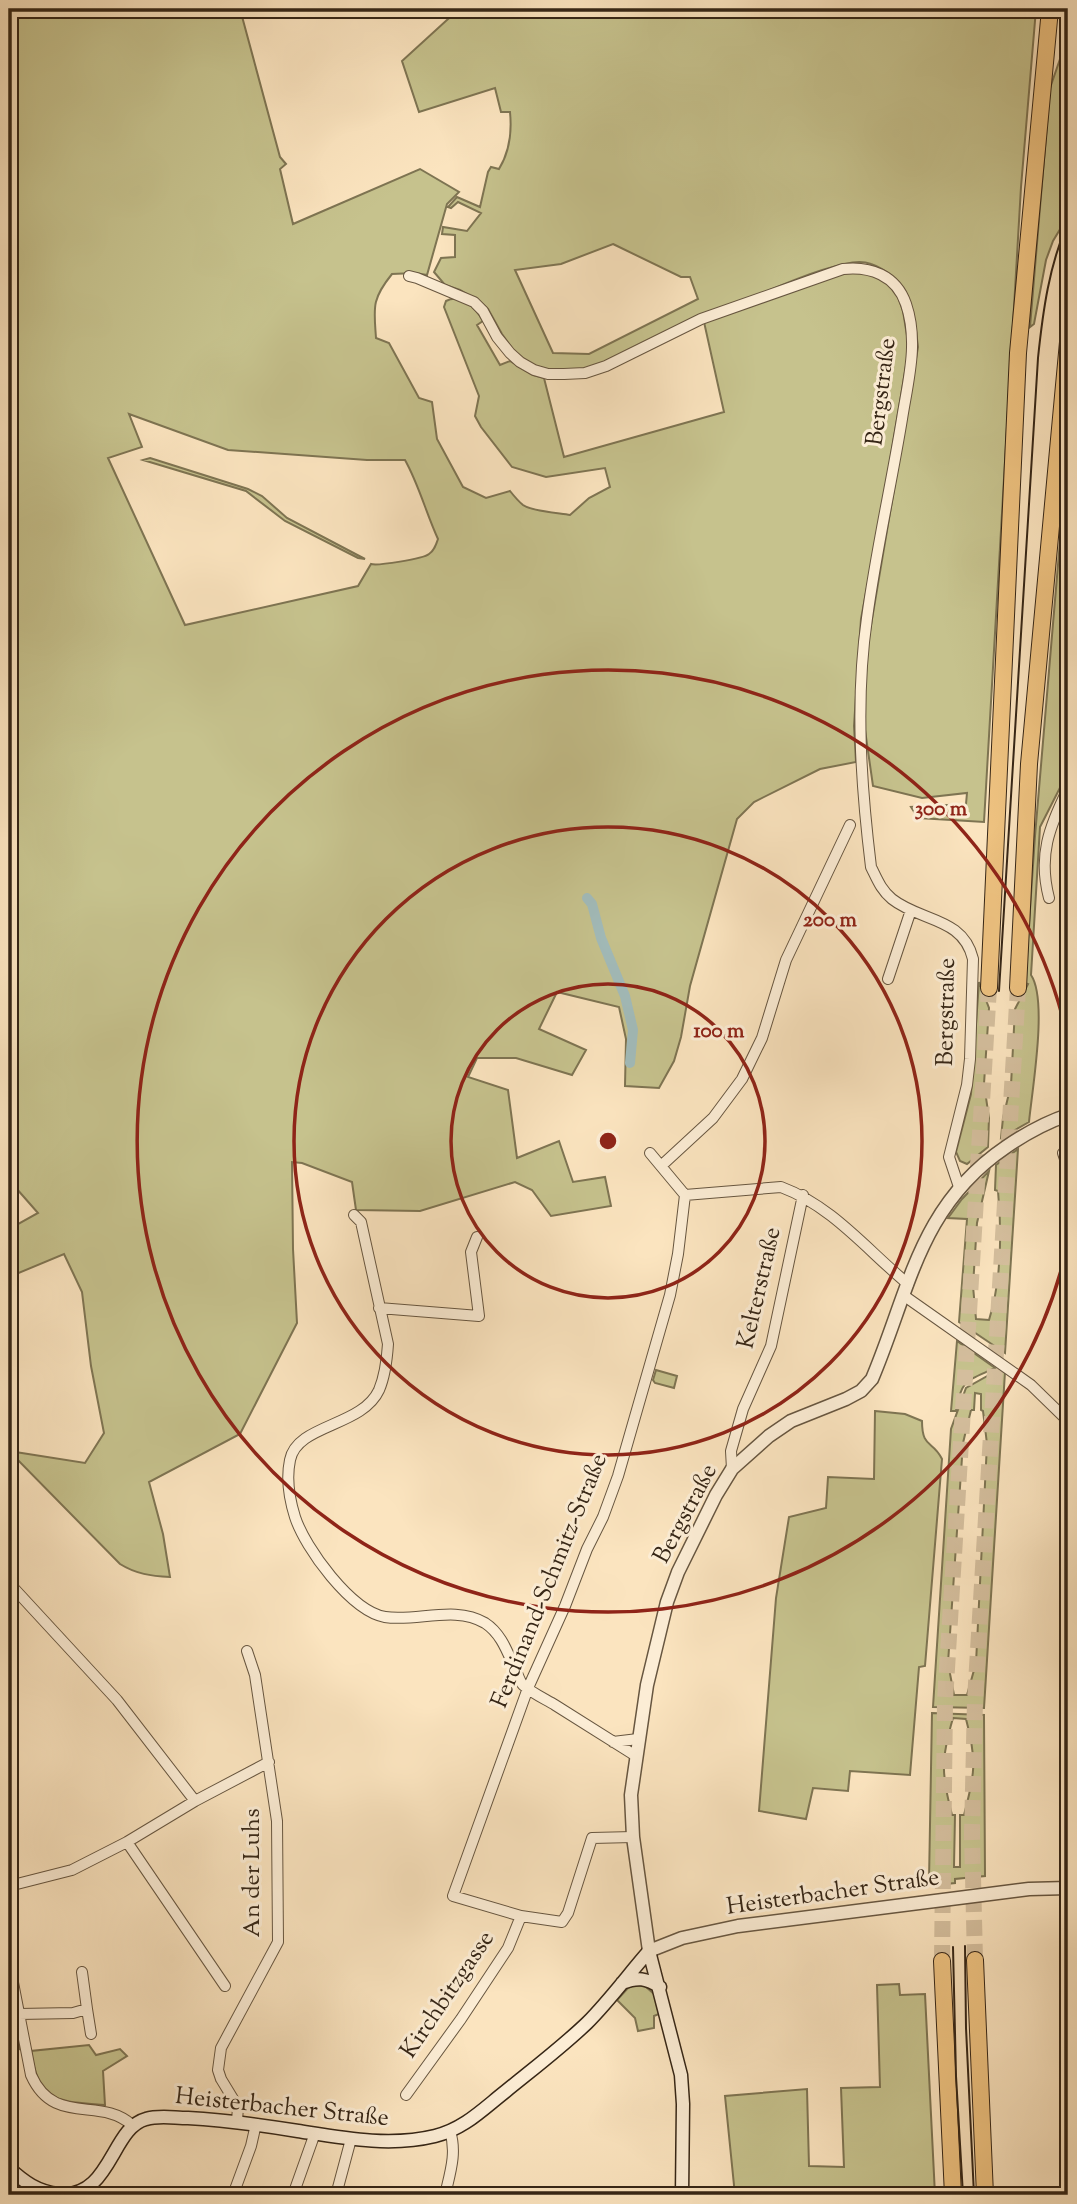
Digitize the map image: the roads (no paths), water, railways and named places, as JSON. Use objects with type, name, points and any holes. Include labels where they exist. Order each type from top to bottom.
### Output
[{"type":"highway","points":[[989,988],[1018,353],[1050,9]]},
{"type":"highway","points":[[1018,988],[1029,764],[1068,342]]},
{"type":"highway","points":[[975,1960],[985,2195]]},
{"type":"highway","points":[[942,1961],[953,2195]]},
{"type":"street","name":"Bergstraße","points":[[409,276],[474,302],[483,311],[497,337],[510,353],[534,370],[548,374],[585,373],[606,366],[701,319],[843,269],[866,268],[877,271],[893,282],[906,304],[913,349],[867,618],[859,722],[871,867],[881,888],[894,900],[963,935],[970,947],[970,1059],[967,1085],[949,1157],[958,1187]]},
{"type":"street","points":[[1049,898],[1044,877],[1044,854],[1053,822],[1068,789]]},
{"type":"street","points":[[661,1166],[713,1118],[742,1079],[762,1038],[786,960],[850,825]]},
{"type":"street","name":"Bergstraße","points":[[888,979],[911,909]]},
{"type":"street","name":"Bergstraße","points":[[680,2195],[683,2104],[681,2075],[649,1951],[633,1837],[631,1795],[647,1685],[667,1602],[692,1542],[732,1469],[769,1436],[791,1421],[861,1391],[872,1379],[905,1289],[933,1225],[958,1187],[1003,1149],[1066,1116]]},
{"type":"street","points":[[650,1153],[685,1195],[781,1187],[803,1195],[860,1240],[905,1289],[1031,1385],[1068,1421]]},
{"type":"street","points":[[1063,1153],[1068,1168]]},
{"type":"street","name":"Ferdinand-Schmitz-Straße","points":[[453,1896],[528,1688],[603,1517],[618,1476],[670,1295],[685,1195]]},
{"type":"street","name":"Kelterstraße","points":[[732,1469],[731,1451],[743,1409],[771,1346],[803,1195]]},
{"type":"street","points":[[354,1215],[361,1223],[388,1344],[387,1360],[378,1391],[370,1403],[356,1415],[326,1427],[297,1444],[290,1457],[288,1489],[295,1520],[331,1576],[362,1606],[386,1617],[438,1615],[479,1620],[497,1634],[522,1685],[636,1756]]},
{"type":"street","points":[[379,1308],[479,1316],[471,1252],[477,1237]]},
{"type":"street","points":[[1068,1247],[1065,1311],[1068,1311]]},
{"type":"street","points":[[9,1583],[117,1700],[195,1801]]},
{"type":"street","name":"An der Luhs","points":[[237,2121],[238,2107],[218,2070],[221,2048],[278,1942],[277,1821],[255,1675],[247,1651]]},
{"type":"street","points":[[614,1742],[638,1739]]},
{"type":"street","points":[[9,1886],[72,1870],[269,1762]]},
{"type":"street","name":"Kirchbitzgasse","points":[[453,1896],[521,1916],[562,1922],[568,1913],[592,1838],[633,1837]]},
{"type":"street","points":[[127,1842],[225,1986]]},
{"type":"street","name":"Heisterbacher Straße","points":[[132,2125],[155,2117],[237,2121],[351,2139],[408,2140],[435,2136],[450,2131],[480,2113],[550,2055],[587,2022],[649,1951],[682,1938],[738,1926],[1029,1889],[1068,1888]]},
{"type":"street","name":"Kirchbitzgasse","points":[[406,2095],[508,1948],[521,1916]]},
{"type":"street","points":[[9,1962],[31,2075],[37,2088],[53,2102],[82,2110],[117,2114],[132,2125],[97,2178],[83,2189],[70,2194],[44,2191],[20,2178],[9,2168]]},
{"type":"street","points":[[82,1972],[91,2034]]},
{"type":"street","points":[[621,1983],[636,1978],[645,1979],[660,1987]]},
{"type":"street","points":[[19,2014],[72,2013],[87,2009]]},
{"type":"street","points":[[233,2195],[256,2124]]},
{"type":"street","points":[[445,2195],[454,2144],[450,2131]]},
{"type":"street","points":[[293,2195],[314,2133]]},
{"type":"street","points":[[336,2195],[351,2139]]},
{"type":"waterway","points":[[587,898],[592,904],[601,938],[625,996],[633,1030],[630,1063]]},
{"type":"tunnel","points":[[942,1961],[945,1701],[989,988]]},
{"type":"tunnel","points":[[975,1960],[972,1834],[975,1700],[1018,988]]},
{"type":"tram line","points":[[999,991],[1038,358],[1048,288],[1068,222]]},
{"type":"tram line","points":[[965,1946],[974,2195]]},
{"type":"tram line","points":[[953,1947],[956,2076],[963,2195]]}]
